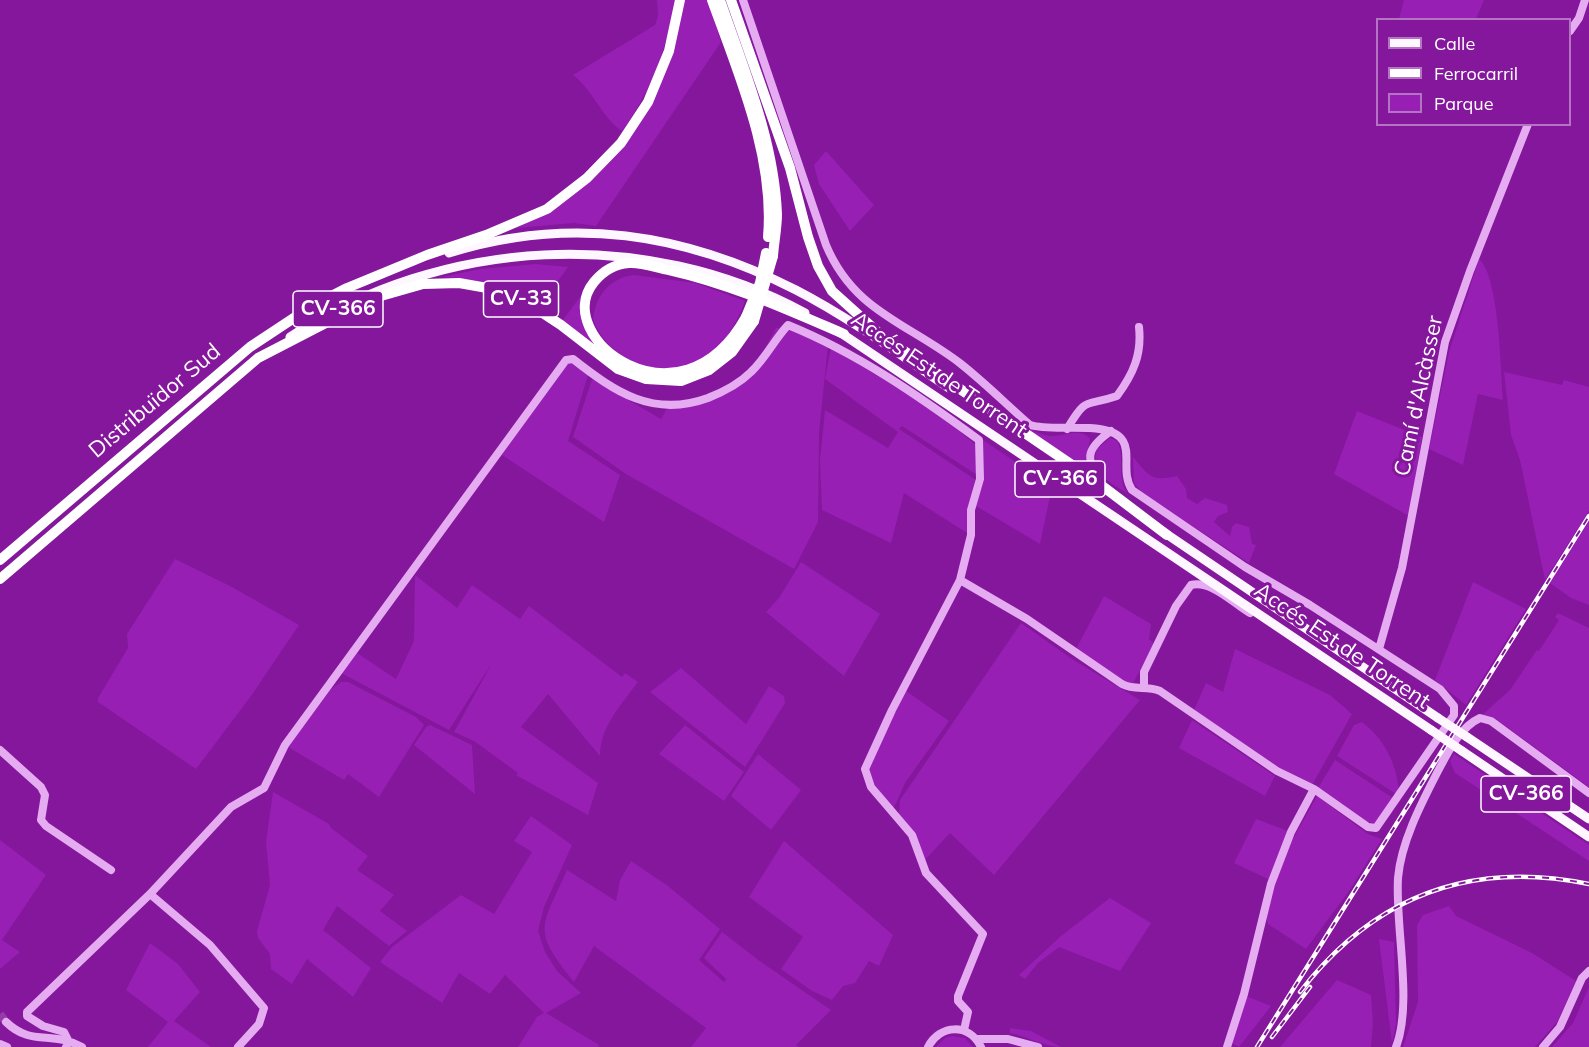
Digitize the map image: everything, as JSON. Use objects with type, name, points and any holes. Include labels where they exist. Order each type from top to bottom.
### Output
[{"type":"highway","name":"Distribuïdor Sud","points":[[0,560],[250,347],[312,306],[347,288],[547,209],[587,178],[621,143],[648,102],[669,51],[680,0]]},
{"type":"highway","points":[[712,0],[754,126],[767,178],[770,255]]},
{"type":"highway","name":"CV-33","points":[[258,358],[374,298],[423,284],[459,283],[493,289],[523,300],[561,325],[618,369],[646,379],[681,381],[709,370],[732,352],[750,319],[770,255],[777,216],[773,174],[762,121],[720,0]]},
{"type":"highway","points":[[730,0],[790,168],[811,247],[832,291],[882,336],[1102,486],[1167,535]]},
{"type":"highway","points":[[750,319],[724,349],[704,364],[682,372],[646,372],[623,362],[606,350],[589,325],[585,307],[591,286],[596,279],[607,269],[631,263],[714,280],[844,334]]},
{"type":"highway","name":"Distribuïdor Sud","points":[[0,579],[258,358]]},
{"type":"main road","name":"Accés Est de Torrent","points":[[347,288],[482,242],[563,231],[628,235],[686,248],[735,264],[795,290],[851,322],[1589,819]]},
{"type":"main road","name":"Accés Est de Torrent","points":[[258,358],[318,318],[372,292],[424,274],[489,259],[558,254],[628,256],[678,265],[729,280],[788,304],[844,334],[1589,837]]},
{"type":"street","points":[[743,0],[826,245],[838,271],[865,302],[960,364],[1030,424],[1045,429],[1084,428],[1111,431],[1125,443],[1127,483],[1141,498],[1245,567],[1379,649],[1449,697],[1454,706],[1454,715],[1376,828],[1359,823],[1314,789],[1277,771],[1160,691],[1144,687],[1130,688],[1122,684],[1027,619],[960,580]]},
{"type":"street","points":[[1571,28],[1579,18],[1585,0]]},
{"type":"street","name":"Camí d'Alcàsser","points":[[1379,649],[1402,568],[1445,342],[1470,271],[1527,126]]},
{"type":"street","points":[[68,1044],[64,1032],[34,1022],[27,1016],[27,1012],[150,894],[231,807],[264,788],[285,745],[566,360],[573,359],[616,390],[632,398],[664,407],[694,403],[726,391],[750,373],[768,355],[778,335],[788,325],[813,335],[881,372],[979,440],[980,479],[971,510],[971,535],[960,580],[892,710],[865,769],[871,787],[905,825],[916,843],[926,873],[983,934],[958,996],[958,1000],[968,1012],[964,1030]]},
{"type":"street","points":[[1067,429],[1078,410],[1088,402],[1118,396],[1127,383],[1139,356],[1139,327]]},
{"type":"street","points":[[1084,428],[1091,433],[1093,444],[1090,454],[1091,462],[1102,486]]},
{"type":"street","points":[[1093,444],[1111,431]]},
{"type":"street","points":[[1144,687],[1144,672],[1170,617],[1187,588],[1197,584],[1211,588],[1248,612],[1276,625]]},
{"type":"street","points":[[1396,1047],[1402,1000],[1398,877],[1408,837],[1430,785],[1447,754],[1469,723],[1480,718],[1491,721],[1589,793]]},
{"type":"street","points":[[0,750],[41,787],[45,795],[41,820],[46,826],[111,870]]},
{"type":"street","points":[[1227,1047],[1244,994],[1271,884],[1291,832],[1314,789]]},
{"type":"street","points":[[150,894],[210,945],[264,1008],[259,1024],[238,1047]]},
{"type":"street","points":[[1544,1047],[1560,1027],[1582,978],[1589,970]]},
{"type":"street","points":[[6,1022],[20,1036],[53,1038],[82,1047]]},
{"type":"street","points":[[928,1047],[943,1031],[964,1030],[976,1039],[981,1047]]},
{"type":"street","points":[[976,1039],[1008,1039],[1038,1047]]},
{"type":"street","points":[[0,1044],[7,1047]]},
{"type":"green space","points":[[657,0],[675,0],[667,36],[650,85],[622,131],[608,119],[587,89],[573,75],[655,25],[658,16]]},
{"type":"green space","points":[[685,0],[708,0],[721,42],[596,226],[574,223],[516,228],[541,216],[640,123]]},
{"type":"green space","points":[[1404,0],[1484,0],[1476,18],[1399,18]]},
{"type":"green space","points":[[826,151],[874,205],[850,231],[819,184],[814,165]]},
{"type":"green space","points":[[1479,259],[1486,269],[1495,303],[1503,400],[1478,394],[1463,465],[1429,449],[1449,352]]},
{"type":"green space","points":[[536,264],[568,267],[541,305],[506,287],[481,281],[442,277],[480,269]]},
{"type":"green space","points":[[634,275],[695,283],[745,301],[728,336],[707,357],[684,368],[652,368],[622,355],[600,333],[593,319],[597,303],[605,289],[617,280]]},
{"type":"green space","points":[[586,289],[581,312],[595,346],[563,320]]},
{"type":"green space","points":[[786,327],[828,345],[819,433],[818,522],[794,569],[626,474],[573,437],[592,379],[661,419],[670,403],[706,394],[734,380],[756,359],[776,328]]},
{"type":"green space","points":[[831,347],[936,412],[976,445],[977,475],[902,426],[899,429],[976,480],[967,533],[904,493],[891,543],[822,510],[820,460],[825,410],[888,448],[898,432],[825,379]]},
{"type":"green space","points":[[570,355],[589,372],[568,441],[620,475],[604,522],[502,455]]},
{"type":"green space","points":[[1504,372],[1562,385],[1564,380],[1589,387],[1589,511],[1545,580],[1520,460],[1511,435]]},
{"type":"green space","points":[[1357,411],[1422,437],[1409,516],[1334,474]]},
{"type":"green space","points":[[1025,427],[1049,436],[1073,433],[1086,435],[1090,439],[1086,460],[1088,470]]},
{"type":"green space","points":[[1110,438],[1117,441],[1120,447],[1122,480],[1127,493],[1103,476],[1096,464],[1097,449]]},
{"type":"green space","points":[[983,440],[1052,487],[1040,544],[976,506],[982,470]]},
{"type":"green space","points":[[1133,457],[1151,476],[1161,478],[1177,476],[1186,489],[1187,498],[1197,504],[1205,498],[1227,505],[1228,512],[1218,516],[1214,522],[1230,536],[1232,527],[1236,523],[1249,527],[1252,544],[1256,545],[1249,563],[1141,492],[1134,483]]},
{"type":"green space","points":[[1589,521],[1589,605],[1571,598],[1550,583]]},
{"type":"green space","points":[[175,559],[230,586],[299,625],[251,696],[196,769],[98,702],[98,698],[128,648],[127,634]]},
{"type":"green space","points":[[801,562],[880,614],[844,676],[766,612],[779,598]]},
{"type":"green space","points":[[415,575],[457,608],[472,585],[520,619],[529,606],[622,677],[625,673],[638,682],[608,726],[601,745],[600,756],[548,694],[521,727],[598,783],[588,815],[516,775],[518,773],[474,741],[454,732],[492,663],[449,730],[341,673],[357,653],[396,679],[414,641]]},
{"type":"green space","points":[[1473,582],[1526,609],[1466,705],[1435,680]]},
{"type":"green space","points":[[1104,596],[1151,624],[1149,639],[1154,644],[1132,685],[1075,651]]},
{"type":"green space","points":[[1558,613],[1589,628],[1589,787],[1507,727],[1482,715],[1510,690],[1559,620],[1555,617]]},
{"type":"green space","points":[[1021,623],[1072,659],[1140,700],[994,875],[950,833],[924,861],[899,815],[900,800]]},
{"type":"green space","points":[[1235,649],[1330,695],[1352,714],[1312,785],[1292,777],[1194,710],[1206,683],[1223,692]]},
{"type":"green space","points":[[681,668],[746,724],[769,686],[784,696],[785,703],[745,767],[650,692]]},
{"type":"green space","points":[[341,682],[348,682],[416,717],[424,725],[379,797],[348,774],[344,780],[288,747],[332,688]]},
{"type":"green space","points":[[906,691],[949,721],[905,783],[893,810],[868,775],[869,764]]},
{"type":"green space","points":[[1192,720],[1275,776],[1265,796],[1179,748]]},
{"type":"green space","points":[[1362,722],[1377,736],[1388,752],[1399,790],[1396,794],[1337,756],[1354,725]]},
{"type":"green space","points":[[430,725],[472,745],[475,794],[414,745],[426,727]]},
{"type":"green space","points":[[685,725],[744,772],[724,801],[659,754]]},
{"type":"green space","points":[[758,754],[801,790],[771,830],[731,796]]},
{"type":"green space","points":[[1454,754],[1589,845],[1589,861],[1455,773],[1450,761]]},
{"type":"green space","points":[[1335,760],[1393,798],[1374,824],[1348,813],[1318,788]]},
{"type":"green space","points":[[273,792],[329,824],[331,828],[368,856],[357,870],[394,895],[380,911],[407,931],[389,946],[337,906],[323,930],[371,968],[353,997],[307,959],[292,984],[271,969],[270,954],[258,938],[257,931],[270,885],[266,842]]},
{"type":"green space","points":[[1317,796],[1368,834],[1382,839],[1349,891],[1306,949],[1268,924],[1267,910],[1275,876]]},
{"type":"green space","points":[[531,816],[572,845],[544,907],[538,931],[545,952],[557,971],[581,993],[546,1013],[599,1045],[598,1047],[518,1047],[537,1017],[544,1013],[505,975],[490,994],[459,973],[442,1003],[380,962],[392,947],[461,895],[494,914],[532,852],[514,841]]},
{"type":"green space","points":[[1256,819],[1288,831],[1270,880],[1234,863]]},
{"type":"green space","points":[[0,840],[46,875],[2,940],[20,952],[0,969]]},
{"type":"green space","points":[[784,841],[893,935],[879,966],[869,961],[855,983],[843,986],[832,1000],[812,991],[781,969],[803,937],[749,897]]},
{"type":"green space","points":[[631,861],[668,886],[720,929],[699,960],[724,982],[726,979],[704,958],[722,932],[831,1010],[796,1045],[799,1047],[691,1047],[706,1028],[594,946],[574,982],[551,950],[545,928],[546,917],[567,870],[616,901],[620,880]]},
{"type":"green space","points":[[1110,898],[1151,923],[1120,971],[1059,947],[1038,963],[1025,979],[1019,975],[1061,936]]},
{"type":"green space","points":[[1449,906],[1456,916],[1532,953],[1576,981],[1557,1022],[1535,1047],[1403,1047],[1418,1002],[1417,925],[1423,915]]},
{"type":"green space","points":[[1379,939],[1394,942],[1396,1024],[1392,1043]]},
{"type":"green space","points":[[150,943],[178,964],[200,992],[174,1021],[211,1047],[148,1047],[168,1022],[126,990]]},
{"type":"green space","points":[[1337,980],[1371,995],[1373,1022],[1371,1047],[1280,1047]]},
{"type":"green space","points":[[1589,987],[1589,1047],[1552,1047],[1573,1023]]},
{"type":"green space","points":[[1246,996],[1271,1006],[1239,1047],[1230,1042]]},
{"type":"green space","points":[[1010,1028],[1031,1031],[1061,1047],[1010,1033]]},
{"type":"green space","points":[[952,1036],[965,1038],[973,1047],[936,1047],[945,1038]]},
{"type":"tunnel","points":[[0,1014],[6,1022]]},
{"type":"railway","points":[[1257,1047],[1589,516]]},
{"type":"railway","points":[[1300,992],[1329,959],[1360,931],[1393,909],[1428,893],[1465,882],[1504,877],[1546,878],[1589,884]]},
{"type":"railway","points":[[1272,1037],[1310,987]]}]
